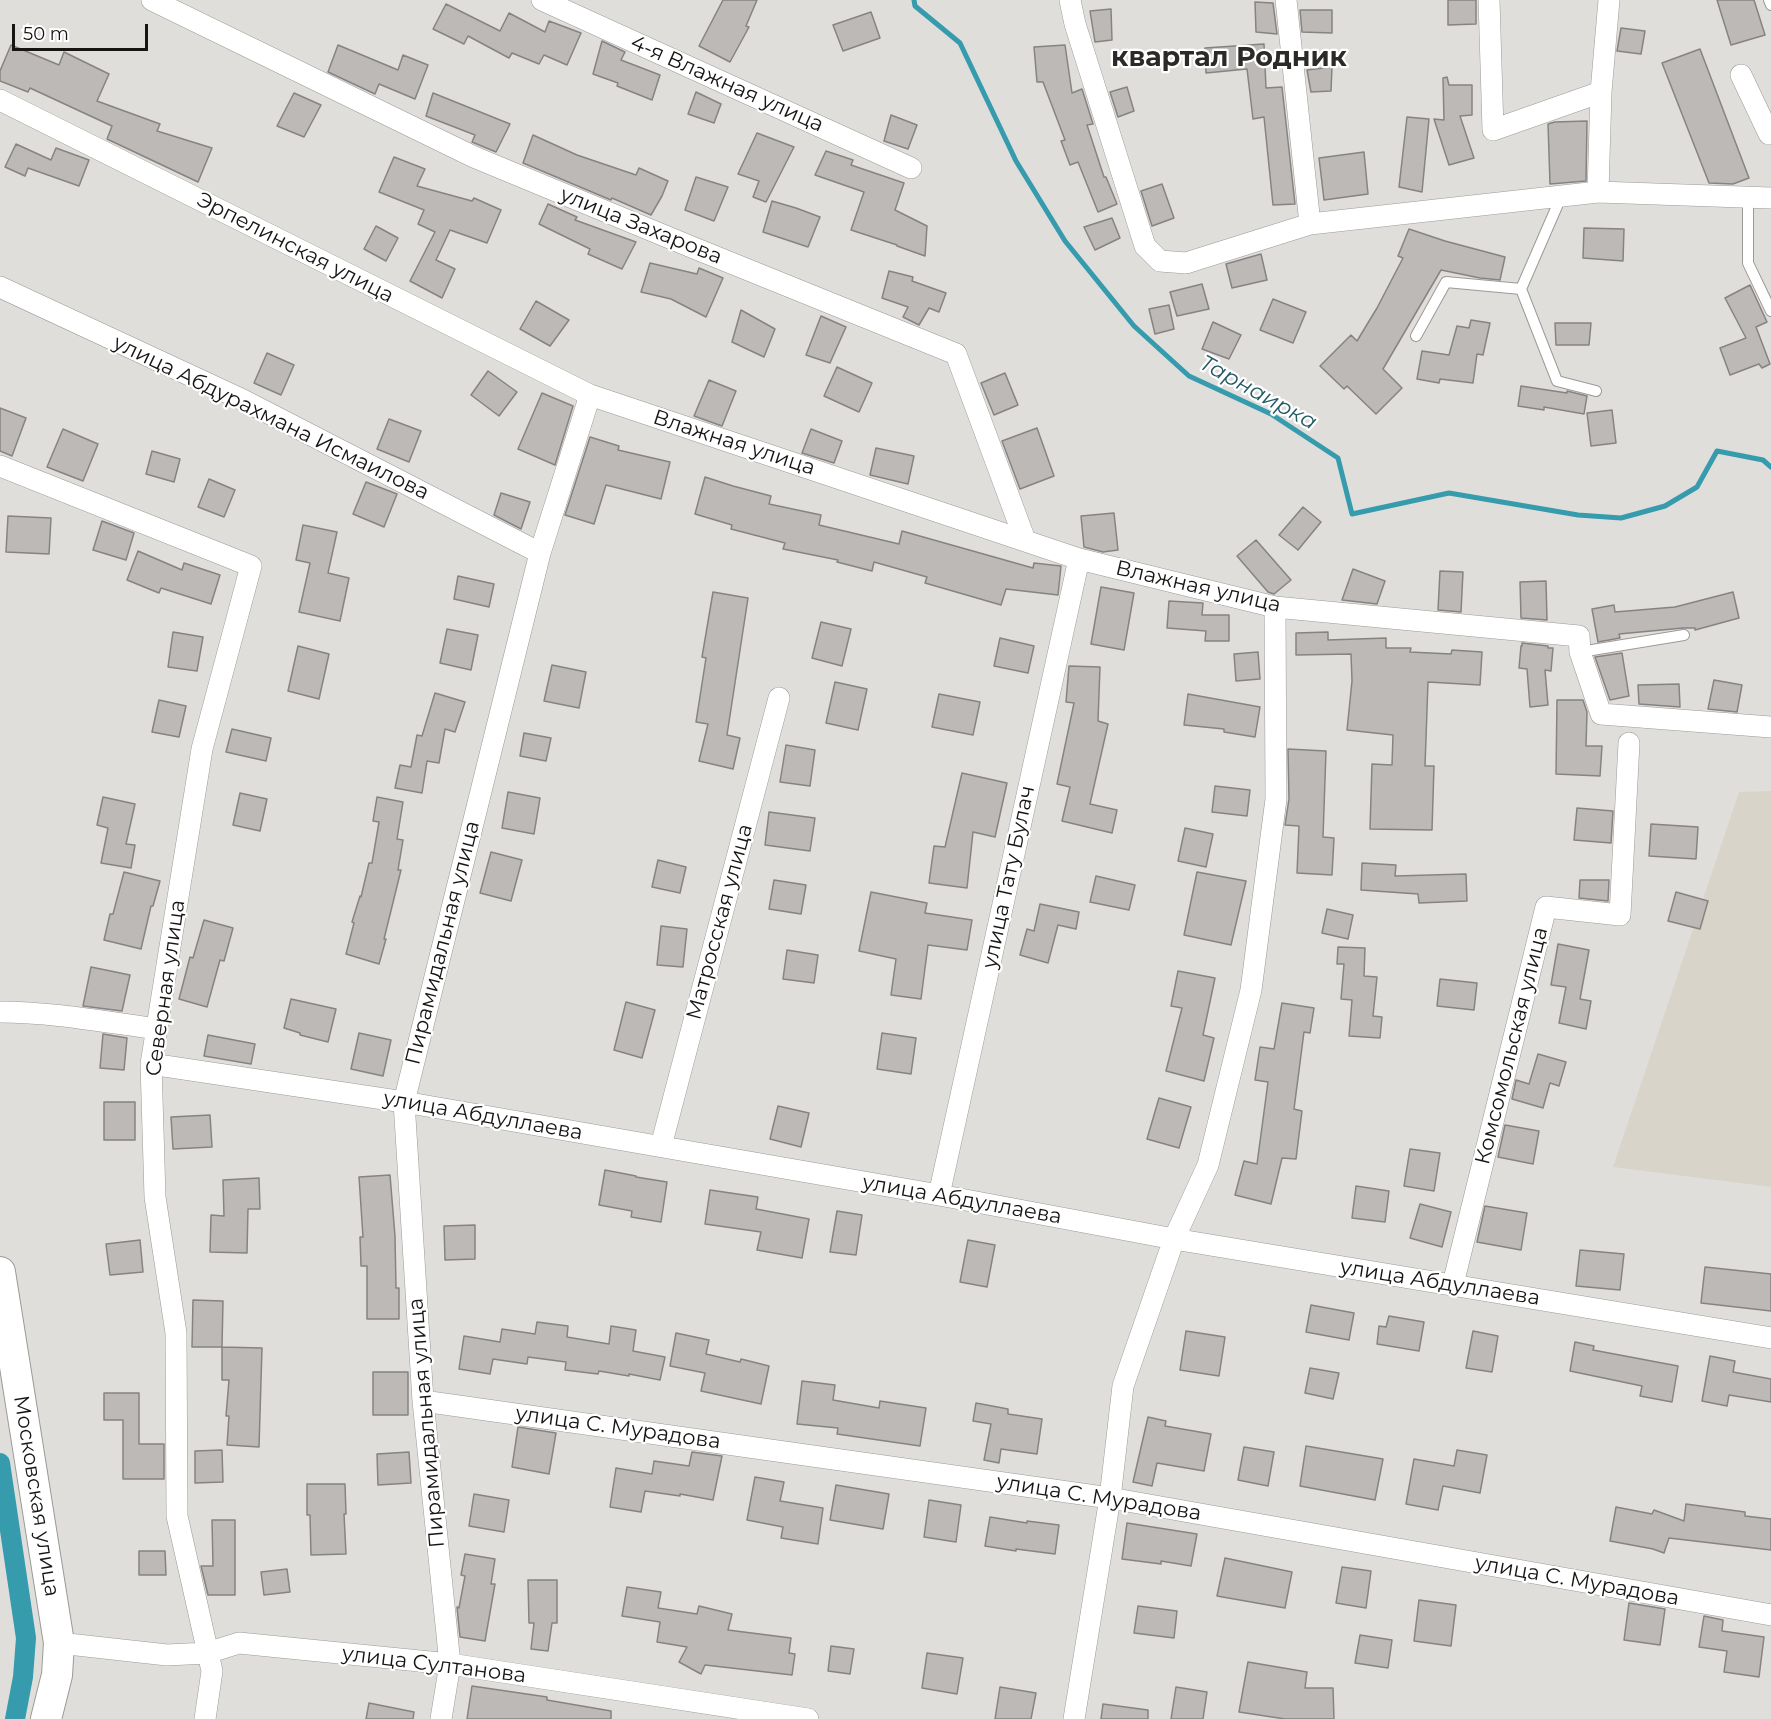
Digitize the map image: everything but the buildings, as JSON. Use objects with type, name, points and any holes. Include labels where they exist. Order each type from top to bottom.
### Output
[{"type":"main road","name":"Московская улица","points":[[0,1272],[59,1643],[57,1675],[46,1719]]},
{"type":"street","name":"улица Захарова","points":[[152,0],[474,157],[956,354],[1024,540]]},
{"type":"street","name":"4-я Влажная улица","points":[[542,0],[911,168]]},
{"type":"street","points":[[1070,0],[1145,246],[1160,261],[1186,263],[1310,224],[1598,192],[1771,198]]},
{"type":"street","points":[[1287,0],[1310,224]]},
{"type":"street","points":[[1489,0],[1493,130],[1601,92]]},
{"type":"street","points":[[1598,192],[1601,92],[1609,0]]},
{"type":"street","points":[[1741,75],[1769,134],[1771,133]]},
{"type":"street","name":"Эрпелинская улица","points":[[0,100],[590,395]]},
{"type":"street","name":"улица Абдурахмана Исмаилова","points":[[0,287],[243,400],[540,553]]},
{"type":"street","name":"Влажная улица","points":[[590,395],[1079,559],[1275,607],[1579,636],[1580,652],[1601,714],[1771,727]]},
{"type":"street","name":"Пирамидальная улица","points":[[441,1719],[450,1664],[423,1401],[404,1102],[540,553],[590,395]]},
{"type":"street","name":"Северная улица","points":[[0,466],[251,566],[202,749],[152,1065],[155,1197],[176,1333],[177,1516],[212,1671],[205,1719]]},
{"type":"street","name":"улица Тату Булач","points":[[939,1195],[1079,559]]},
{"type":"street","points":[[1074,1719],[1110,1498],[1123,1386],[1174,1239],[1208,1164],[1251,990],[1276,799],[1275,607]]},
{"type":"street","name":"Матросская улица","points":[[661,1146],[779,698]]},
{"type":"street","name":"Комсомольская улица","points":[[1453,1284],[1546,907],[1620,915],[1629,743]]},
{"type":"street","points":[[0,1012],[18,1012],[157,1029]]},
{"type":"street","name":"улица Абдуллаева","points":[[152,1065],[404,1102],[939,1195],[1174,1239],[1771,1338]]},
{"type":"street","name":"улица С. Мурадова","points":[[423,1401],[1110,1498],[1771,1615]]},
{"type":"street","name":"улица Султанова","points":[[59,1643],[167,1655],[207,1653],[239,1643],[450,1664],[808,1719]]},
{"type":"lane","points":[[1769,0],[1771,6]]},
{"type":"lane","points":[[1561,197],[1521,289],[1557,381],[1596,391]]},
{"type":"lane","points":[[1748,198],[1748,263],[1771,311]]},
{"type":"lane","points":[[1416,336],[1446,282],[1521,289]]},
{"type":"lane","points":[[1580,652],[1684,635]]},
{"type":"shaded area","points":[[1771,791],[1771,1187],[1613,1167],[1739,792]]},
{"type":"waterway","name":"Тарнаирка","points":[[914,0],[915,6],[960,43],[1016,161],[1065,241],[1134,326],[1189,376],[1271,414],[1338,458],[1352,514],[1449,493],[1578,515],[1621,518],[1665,506],[1697,487],[1717,451],[1763,460],[1771,467]]},
{"type":"waterway","points":[[0,1463],[26,1638],[23,1677],[15,1719]]},
{"type":"district","name":"квартал Родник","points":[[1229,58]]}]
